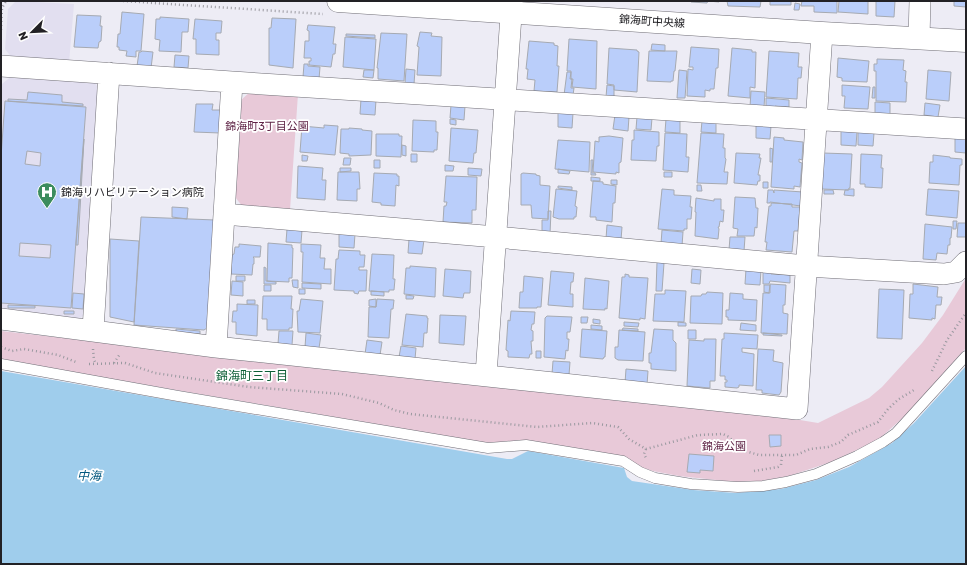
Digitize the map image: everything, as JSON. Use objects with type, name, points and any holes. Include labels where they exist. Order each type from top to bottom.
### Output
[{"type":"street","name":"錦海町中央線","points":[[338,1],[512,6],[822,33],[966,41]]},
{"type":"street","points":[[918,38],[920,1]]},
{"type":"street","points":[[486,375],[512,6]]},
{"type":"street","points":[[1,319],[216,347],[797,409],[822,33]]},
{"type":"street","points":[[1,66],[966,129]]},
{"type":"street","points":[[93,330],[109,73]]},
{"type":"street","points":[[216,347],[232,82]]},
{"type":"street","points":[[224,214],[496,237],[806,266],[944,274],[956,272],[966,262]]},
{"type":"lane","points":[[1,364],[178,396],[488,448],[526,445],[623,461],[640,472],[655,478],[691,484],[738,487],[763,486],[816,474],[883,442],[896,433],[966,356]]},
{"type":"path","points":[[1,30],[2,8],[6,1]]},
{"type":"path","points":[[931,374],[947,340],[966,313]]},
{"type":"path","points":[[1,347],[12,351],[24,349],[58,356],[81,364]]},
{"type":"path","points":[[89,364],[125,363],[155,373],[249,387],[342,394],[379,403],[394,410],[410,414],[537,427],[592,423],[618,427],[629,439],[646,449],[698,435],[722,434],[729,437],[742,450],[759,455],[796,455],[810,449],[828,447],[841,442],[848,435],[878,422],[888,409],[899,399],[917,389]]},
{"type":"path","points":[[646,449],[644,454],[647,458]]},
{"type":"path","points":[[750,471],[778,467],[781,465],[782,455]]},
{"type":"shaded area","points":[[16,1],[74,4],[69,63],[13,59],[5,49],[8,9]]},
{"type":"shaded area","name":"錦海リハビリテーション病院","points":[[13,75],[93,81],[101,91],[87,312],[76,322],[1,314],[2,84]]},
{"type":"green space","name":"錦海町3丁目公園","points":[[251,91],[298,94],[290,210],[243,207],[235,197],[240,101]]},
{"type":"green space","name":"錦海公園","points":[[966,278],[966,348],[906,415],[878,440],[831,462],[789,476],[761,481],[735,482],[679,476],[643,468],[623,456],[526,440],[486,443],[1,359],[1,331],[818,423],[869,398],[882,387],[922,343],[943,315]]},
{"type":"water","name":"中海","points":[[966,366],[966,564],[1,564],[1,371],[507,459],[512,459],[528,451],[624,468],[627,477],[632,481],[693,490],[736,493],[781,489],[816,480],[849,467],[892,443],[914,423]]},
{"type":"building","points":[[691,1],[708,1],[707,3]]},
{"type":"building","points":[[727,1],[761,1],[760,7],[728,6]]},
{"type":"building","points":[[770,1],[791,1],[791,5],[770,5]]},
{"type":"building","points":[[802,1],[837,1],[837,13],[814,12],[814,6],[801,6]]},
{"type":"building","points":[[839,1],[868,1],[868,14],[838,12]]},
{"type":"building","points":[[876,1],[895,1],[894,17],[876,16]]},
{"type":"building","points":[[954,1],[966,1],[966,7],[954,6]]},
{"type":"building","points":[[795,3],[800,4],[799,10],[794,10]]},
{"type":"building","points":[[122,12],[144,14],[141,51],[136,51],[136,57],[126,56],[127,51],[119,50],[119,47],[117,47]]},
{"type":"building","points":[[77,15],[101,16],[101,41],[99,42],[98,48],[74,47]]},
{"type":"building","points":[[160,17],[189,19],[188,32],[182,32],[181,52],[159,51],[160,40],[155,39],[156,19],[160,19]]},
{"type":"building","points":[[272,18],[296,19],[293,68],[269,65],[269,28],[271,28]]},
{"type":"building","points":[[195,19],[222,21],[221,33],[216,33],[216,40],[219,40],[219,55],[196,54],[196,39],[193,39]]},
{"type":"building","points":[[308,25],[335,27],[333,44],[336,44],[335,54],[333,54],[331,67],[309,65],[311,58],[304,58],[305,41],[309,41],[309,31],[307,30]]},
{"type":"building","points":[[420,32],[432,33],[431,36],[442,37],[441,76],[417,75],[419,47],[417,46]]},
{"type":"building","points":[[381,33],[407,34],[404,81],[378,79],[377,68]]},
{"type":"building","points":[[346,34],[375,35],[375,38],[346,36]]},
{"type":"building","points":[[345,37],[376,39],[374,70],[343,67]]},
{"type":"building","points":[[569,39],[597,41],[596,89],[572,87],[573,79],[571,79],[571,71],[567,71]]},
{"type":"building","points":[[529,41],[554,43],[554,45],[558,46],[557,66],[559,66],[557,92],[534,91],[535,80],[527,79],[528,69],[526,69]]},
{"type":"building","points":[[652,44],[665,45],[665,51],[651,50]]},
{"type":"building","points":[[691,47],[719,49],[718,68],[716,68],[714,89],[710,89],[710,91],[705,90],[705,97],[687,96],[688,69],[693,70],[693,67],[689,67]]},
{"type":"building","points":[[609,48],[637,50],[639,52],[637,92],[614,90],[614,85],[607,84]]},
{"type":"building","points":[[732,48],[752,50],[752,52],[756,52],[755,88],[750,87],[750,98],[728,96]]},
{"type":"building","points":[[649,51],[677,51],[673,81],[647,81]]},
{"type":"building","points":[[769,51],[799,53],[798,67],[802,67],[801,78],[798,78],[797,99],[766,97]]},
{"type":"building","points":[[139,52],[153,52],[151,68],[137,66]]},
{"type":"building","points":[[175,55],[189,56],[188,68],[174,67]]},
{"type":"building","points":[[838,58],[869,61],[867,82],[842,81],[842,78],[837,77]]},
{"type":"building","points":[[877,59],[904,60],[903,70],[906,71],[905,82],[907,82],[906,102],[876,101],[876,71],[874,71],[874,64],[877,64]]},
{"type":"building","points":[[304,64],[308,64],[308,66],[320,67],[319,79],[303,77]]},
{"type":"building","points":[[406,69],[415,70],[414,84],[405,83]]},
{"type":"building","points":[[364,70],[374,70],[373,78],[363,77]]},
{"type":"building","points":[[679,70],[687,71],[685,98],[677,98]]},
{"type":"building","points":[[928,70],[951,72],[949,101],[926,99]]},
{"type":"building","points":[[567,72],[571,72],[571,88],[574,88],[573,95],[564,95]]},
{"type":"building","points":[[607,85],[614,86],[614,97],[606,97]]},
{"type":"building","points":[[842,85],[870,87],[868,109],[844,108],[845,96],[842,96]]},
{"type":"building","points":[[873,87],[875,87],[875,98],[872,98]]},
{"type":"building","points":[[751,91],[765,92],[764,107],[750,107]]},
{"type":"building","points":[[28,92],[62,95],[62,102],[83,104],[83,106],[8,101],[8,99],[27,100]]},
{"type":"building","points":[[766,98],[789,100],[789,107],[775,106],[775,108],[766,108]]},
{"type":"building","points":[[361,99],[376,100],[375,115],[360,114]]},
{"type":"building","name":"錦海リハビリテーション病院","points":[[5,101],[86,107],[71,308],[1,303],[1,157]],"holes":[[[27,151],[41,153],[40,166],[25,164]],[[20,243],[51,245],[50,258],[19,256]]]},
{"type":"building","points":[[875,102],[890,103],[890,116],[875,115]]},
{"type":"building","points":[[925,103],[940,105],[938,117],[924,115]]},
{"type":"building","points":[[196,104],[213,104],[212,110],[220,110],[220,133],[194,132]]},
{"type":"building","points":[[451,105],[465,106],[464,120],[450,118]]},
{"type":"building","points":[[558,112],[573,113],[572,128],[558,127]]},
{"type":"building","points":[[615,115],[629,117],[628,131],[613,129]]},
{"type":"building","points":[[637,117],[652,118],[651,130],[636,129]]},
{"type":"building","points":[[450,119],[456,120],[456,125],[450,124]]},
{"type":"building","points":[[666,119],[680,120],[680,133],[665,132]]},
{"type":"building","points":[[413,120],[436,121],[436,132],[438,132],[437,150],[434,150],[434,152],[412,151]]},
{"type":"building","points":[[702,121],[716,122],[716,133],[701,132]]},
{"type":"building","points":[[324,125],[338,126],[335,155],[300,152],[302,126],[324,128]]},
{"type":"building","points":[[756,125],[771,126],[770,139],[756,138]]},
{"type":"building","points":[[349,128],[372,131],[371,155],[349,156],[349,154],[340,153],[341,129]]},
{"type":"building","points":[[451,128],[478,130],[476,153],[474,153],[473,163],[449,161]]},
{"type":"building","points":[[634,130],[659,132],[659,146],[657,146],[656,161],[631,160]]},
{"type":"building","points":[[841,131],[857,132],[856,146],[841,145]]},
{"type":"building","points":[[858,132],[874,133],[873,146],[858,145]]},
{"type":"building","points":[[665,133],[687,134],[686,157],[689,157],[688,172],[663,170]]},
{"type":"building","points":[[701,133],[724,134],[723,148],[725,148],[726,159],[724,172],[728,172],[727,184],[697,183]]},
{"type":"building","points":[[376,134],[399,134],[399,136],[402,136],[401,157],[376,156]]},
{"type":"building","points":[[609,136],[623,138],[619,173],[593,172],[595,141],[599,142],[599,137]]},
{"type":"building","points":[[774,137],[784,138],[784,140],[803,142],[802,160],[799,159],[799,162],[802,163],[800,187],[794,186],[794,189],[771,187]]},
{"type":"building","points":[[955,138],[966,139],[966,153],[955,152]]},
{"type":"building","points":[[84,139],[78,245],[76,245]]},
{"type":"building","points":[[558,140],[590,142],[589,172],[555,169]]},
{"type":"building","points":[[402,145],[406,146],[406,156],[402,155]]},
{"type":"building","points":[[770,148],[773,149],[772,162],[770,162]]},
{"type":"building","points":[[736,153],[760,154],[759,158],[761,158],[758,175],[760,175],[760,181],[758,181],[757,185],[734,183]]},
{"type":"building","points":[[823,153],[852,154],[850,188],[848,190],[822,189]]},
{"type":"building","points":[[411,154],[417,154],[417,162],[411,162]]},
{"type":"building","points":[[861,154],[882,155],[882,188],[865,187],[865,184],[860,184]]},
{"type":"building","points":[[302,155],[308,156],[307,161],[302,161]]},
{"type":"building","points":[[933,155],[962,159],[962,165],[960,165],[959,185],[929,183],[930,162],[933,162]]},
{"type":"building","points":[[344,158],[351,158],[350,165],[343,165]]},
{"type":"building","points":[[374,160],[380,160],[380,168],[374,168]]},
{"type":"building","points":[[591,160],[593,160],[592,173],[595,173],[596,175],[591,175]]},
{"type":"building","points":[[445,165],[454,166],[453,171],[445,171]]},
{"type":"building","points":[[298,166],[323,168],[322,180],[326,180],[325,200],[297,198]]},
{"type":"building","points":[[340,168],[351,168],[351,171],[340,172]]},
{"type":"building","points":[[468,168],[482,169],[481,176],[468,175]]},
{"type":"building","points":[[558,169],[570,171],[569,174],[558,173]]},
{"type":"building","points":[[338,172],[359,172],[360,189],[357,189],[357,201],[337,200]]},
{"type":"building","points":[[664,172],[672,172],[672,177],[664,177]]},
{"type":"building","points":[[374,173],[397,174],[397,176],[399,176],[399,186],[396,185],[395,206],[381,205],[381,203],[372,202]]},
{"type":"building","points":[[521,174],[536,174],[540,176],[540,185],[550,186],[548,219],[532,218],[531,205],[521,205]]},
{"type":"building","points":[[446,176],[477,177],[476,210],[472,210],[472,223],[443,222],[444,206],[446,206],[447,202],[444,202]]},
{"type":"building","points":[[591,177],[600,178],[600,181],[591,181]]},
{"type":"building","points":[[611,180],[617,180],[617,185],[611,184]]},
{"type":"building","points":[[593,181],[616,186],[612,222],[596,220],[596,217],[590,217]]},
{"type":"building","points":[[763,182],[768,182],[768,188],[763,188]]},
{"type":"building","points":[[697,185],[701,185],[702,191],[697,191]]},
{"type":"building","points":[[558,186],[572,187],[572,190],[558,188]]},
{"type":"building","points":[[556,189],[577,191],[575,206],[577,207],[576,217],[574,217],[574,219],[559,219],[553,217]]},
{"type":"building","points":[[662,189],[674,190],[674,195],[691,196],[691,219],[687,219],[687,229],[684,229],[684,231],[658,229]]},
{"type":"building","points":[[854,189],[854,196],[844,195],[845,190]]},
{"type":"building","points":[[928,189],[959,191],[957,218],[926,215]]},
{"type":"building","points":[[768,190],[773,190],[774,193],[774,190],[803,192],[801,206],[770,202],[767,203]]},
{"type":"building","points":[[824,190],[833,190],[834,194],[824,194]]},
{"type":"building","points":[[735,197],[755,198],[756,208],[758,208],[757,228],[755,227],[754,236],[737,236],[738,229],[733,228]]},
{"type":"building","points":[[696,198],[714,201],[714,199],[721,199],[721,210],[724,210],[723,222],[720,221],[718,227],[718,239],[695,236]]},
{"type":"building","points":[[771,203],[792,204],[792,207],[800,207],[798,231],[794,231],[792,252],[766,250],[767,242],[765,242],[769,206],[771,206]]},
{"type":"building","points":[[172,207],[188,208],[187,219],[172,217]]},
{"type":"building","points":[[548,211],[551,211],[550,234],[542,233],[542,220],[548,220]]},
{"type":"building","points":[[141,217],[215,220],[207,328],[204,330],[134,325]]},
{"type":"building","points":[[953,221],[957,221],[956,229],[953,229]]},
{"type":"building","points":[[958,223],[966,223],[966,237],[957,237]]},
{"type":"building","points":[[925,224],[952,227],[950,245],[948,245],[947,254],[937,253],[936,260],[923,259]]},
{"type":"building","points":[[607,225],[622,227],[621,240],[606,239]]},
{"type":"building","points":[[287,229],[302,230],[301,243],[286,242]]},
{"type":"building","points":[[662,230],[683,232],[682,246],[661,244]]},
{"type":"building","points":[[339,234],[355,234],[354,248],[339,247]]},
{"type":"building","points":[[730,237],[745,237],[744,251],[729,250]]},
{"type":"building","points":[[110,239],[139,241],[134,322],[110,317]]},
{"type":"building","points":[[409,239],[424,240],[422,254],[408,253]]},
{"type":"building","points":[[268,243],[292,245],[292,278],[289,278],[289,282],[267,281]]},
{"type":"building","points":[[239,244],[261,246],[260,257],[253,257],[254,264],[252,275],[231,274],[232,255],[234,254],[235,247],[239,247]]},
{"type":"building","points":[[301,244],[321,245],[320,258],[325,258],[324,269],[331,269],[331,284],[302,282],[303,252],[301,252]]},
{"type":"building","points":[[339,250],[360,251],[360,255],[365,255],[364,267],[359,267],[359,270],[367,270],[366,291],[359,291],[358,294],[354,293],[354,291],[334,290],[336,259],[338,259]]},
{"type":"building","points":[[372,254],[394,255],[394,290],[389,290],[389,292],[369,291]]},
{"type":"building","points":[[657,262],[664,263],[662,291],[656,291]]},
{"type":"building","points":[[410,266],[436,268],[435,297],[404,294],[406,268],[410,268]]},
{"type":"building","points":[[264,267],[266,268],[266,281],[276,282],[276,284],[264,284]]},
{"type":"building","points":[[445,269],[471,271],[470,293],[464,293],[463,298],[443,296]]},
{"type":"building","points":[[692,269],[701,270],[700,284],[691,283]]},
{"type":"building","points":[[746,269],[761,270],[760,285],[745,284]]},
{"type":"building","points":[[551,271],[574,273],[573,282],[571,282],[570,294],[573,294],[573,307],[548,305]]},
{"type":"building","points":[[763,271],[771,271],[771,274],[790,275],[790,283],[770,281],[769,284],[763,284]]},
{"type":"building","points":[[625,274],[629,275],[629,277],[648,278],[645,319],[619,318],[622,277],[625,277]]},
{"type":"building","points":[[236,276],[245,276],[245,281],[236,281]]},
{"type":"building","points":[[524,276],[543,278],[541,307],[519,308],[520,292],[523,292]]},
{"type":"building","points":[[585,278],[609,281],[607,309],[583,309]]},
{"type":"building","points":[[292,280],[298,280],[298,288],[293,287]]},
{"type":"building","points":[[232,281],[243,282],[243,296],[231,295]]},
{"type":"building","points":[[302,283],[321,284],[321,289],[302,288]]},
{"type":"building","points":[[770,284],[786,285],[783,313],[788,314],[787,334],[761,333],[763,293],[770,293]]},
{"type":"building","points":[[913,284],[938,287],[937,297],[942,297],[941,305],[936,305],[935,319],[909,318],[910,294],[913,294]]},
{"type":"building","points":[[264,285],[271,285],[271,291],[264,291]]},
{"type":"building","points":[[764,285],[770,285],[769,293],[764,292]]},
{"type":"building","points":[[299,289],[305,289],[305,294],[299,294]]},
{"type":"building","points":[[879,289],[904,290],[902,339],[877,338]]},
{"type":"building","points":[[665,290],[686,291],[684,322],[653,321],[655,294],[665,294]]},
{"type":"building","points":[[371,291],[384,292],[384,296],[371,295]]},
{"type":"building","points":[[707,292],[723,293],[722,324],[690,323],[691,296],[701,296]]},
{"type":"building","points":[[73,293],[84,294],[83,309],[72,308]]},
{"type":"building","points":[[730,293],[743,294],[743,299],[757,300],[756,321],[728,320],[728,317],[726,317],[726,310],[729,310]]},
{"type":"building","points":[[406,295],[414,296],[413,299],[406,299]]},
{"type":"building","points":[[263,296],[292,296],[292,328],[289,328],[289,330],[267,330],[267,319],[262,319]]},
{"type":"building","points":[[301,299],[323,301],[320,333],[298,332],[297,311],[299,311]]},
{"type":"building","points":[[376,299],[376,307],[369,306],[369,300]]},
{"type":"building","points":[[377,299],[394,300],[393,309],[391,309],[389,338],[368,337],[369,307],[376,307]]},
{"type":"building","points":[[247,300],[255,300],[255,304],[247,304]]},
{"type":"building","points":[[237,304],[258,305],[257,336],[236,334],[236,322],[232,322],[233,311],[237,311]]},
{"type":"building","points":[[8,305],[35,306],[35,308],[8,308]]},
{"type":"building","points":[[64,311],[74,311],[74,314],[64,314]]},
{"type":"building","points":[[511,311],[535,312],[534,324],[532,324],[531,330],[533,331],[533,341],[531,341],[532,354],[530,354],[529,358],[508,357],[508,351],[506,350],[508,320],[510,321]]},
{"type":"building","points":[[406,314],[427,316],[427,333],[424,333],[423,347],[402,345]]},
{"type":"building","points":[[440,315],[466,316],[464,345],[439,343]]},
{"type":"building","points":[[547,316],[572,317],[570,332],[567,332],[567,339],[569,339],[568,351],[566,350],[565,359],[544,357],[545,318]]},
{"type":"building","points":[[581,317],[588,317],[587,323],[581,323]]},
{"type":"building","points":[[593,319],[600,320],[600,324],[593,323]]},
{"type":"building","points":[[624,322],[639,323],[638,327],[624,326]]},
{"type":"building","points":[[678,322],[686,323],[686,326],[678,326]]},
{"type":"building","points":[[741,323],[756,325],[756,331],[740,330]]},
{"type":"building","points":[[591,325],[602,326],[602,330],[591,329]]},
{"type":"building","points":[[623,328],[638,329],[638,331],[622,330]]},
{"type":"building","points":[[176,329],[200,331],[200,334],[176,332]]},
{"type":"building","points":[[582,329],[607,331],[605,357],[603,359],[580,357]]},
{"type":"building","points":[[654,329],[673,330],[673,340],[676,343],[676,371],[651,369],[651,363],[649,363],[649,353],[651,353]]},
{"type":"building","points":[[619,330],[645,332],[643,361],[618,360],[615,358],[615,347],[618,347]]},
{"type":"building","points":[[688,330],[696,330],[696,339],[688,339]]},
{"type":"building","points":[[279,331],[293,331],[292,345],[278,344]]},
{"type":"building","points":[[306,333],[321,335],[319,348],[305,347]]},
{"type":"building","points":[[724,333],[758,335],[757,349],[742,348],[742,352],[754,354],[753,386],[739,385],[737,388],[725,387],[725,382],[727,382],[727,380],[725,380],[725,376],[720,376],[722,339],[724,339]]},
{"type":"building","points":[[763,333],[782,335],[782,336],[763,335]]},
{"type":"building","points":[[704,339],[716,339],[715,381],[710,381],[710,388],[687,386],[689,340],[704,341]]},
{"type":"building","points":[[367,340],[382,342],[380,355],[365,354]]},
{"type":"building","points":[[401,346],[416,348],[415,359],[399,357]]},
{"type":"building","points":[[758,349],[774,350],[773,361],[783,363],[781,392],[779,395],[762,393],[762,390],[756,390]]},
{"type":"building","points":[[536,351],[541,351],[541,358],[536,358]]},
{"type":"building","points":[[553,361],[570,362],[569,375],[552,374]]},
{"type":"building","points":[[626,369],[648,371],[647,385],[625,383]]},
{"type":"building","points":[[769,435],[781,435],[781,446],[770,447]]},
{"type":"building","points":[[689,454],[714,456],[713,471],[700,470],[700,473],[687,472]]},
{"type":"place","name":"錦海リハビリテーション病院","points":[[47,209]]},
{"type":"district","name":"錦海町三丁目","points":[[252,376]]}]
